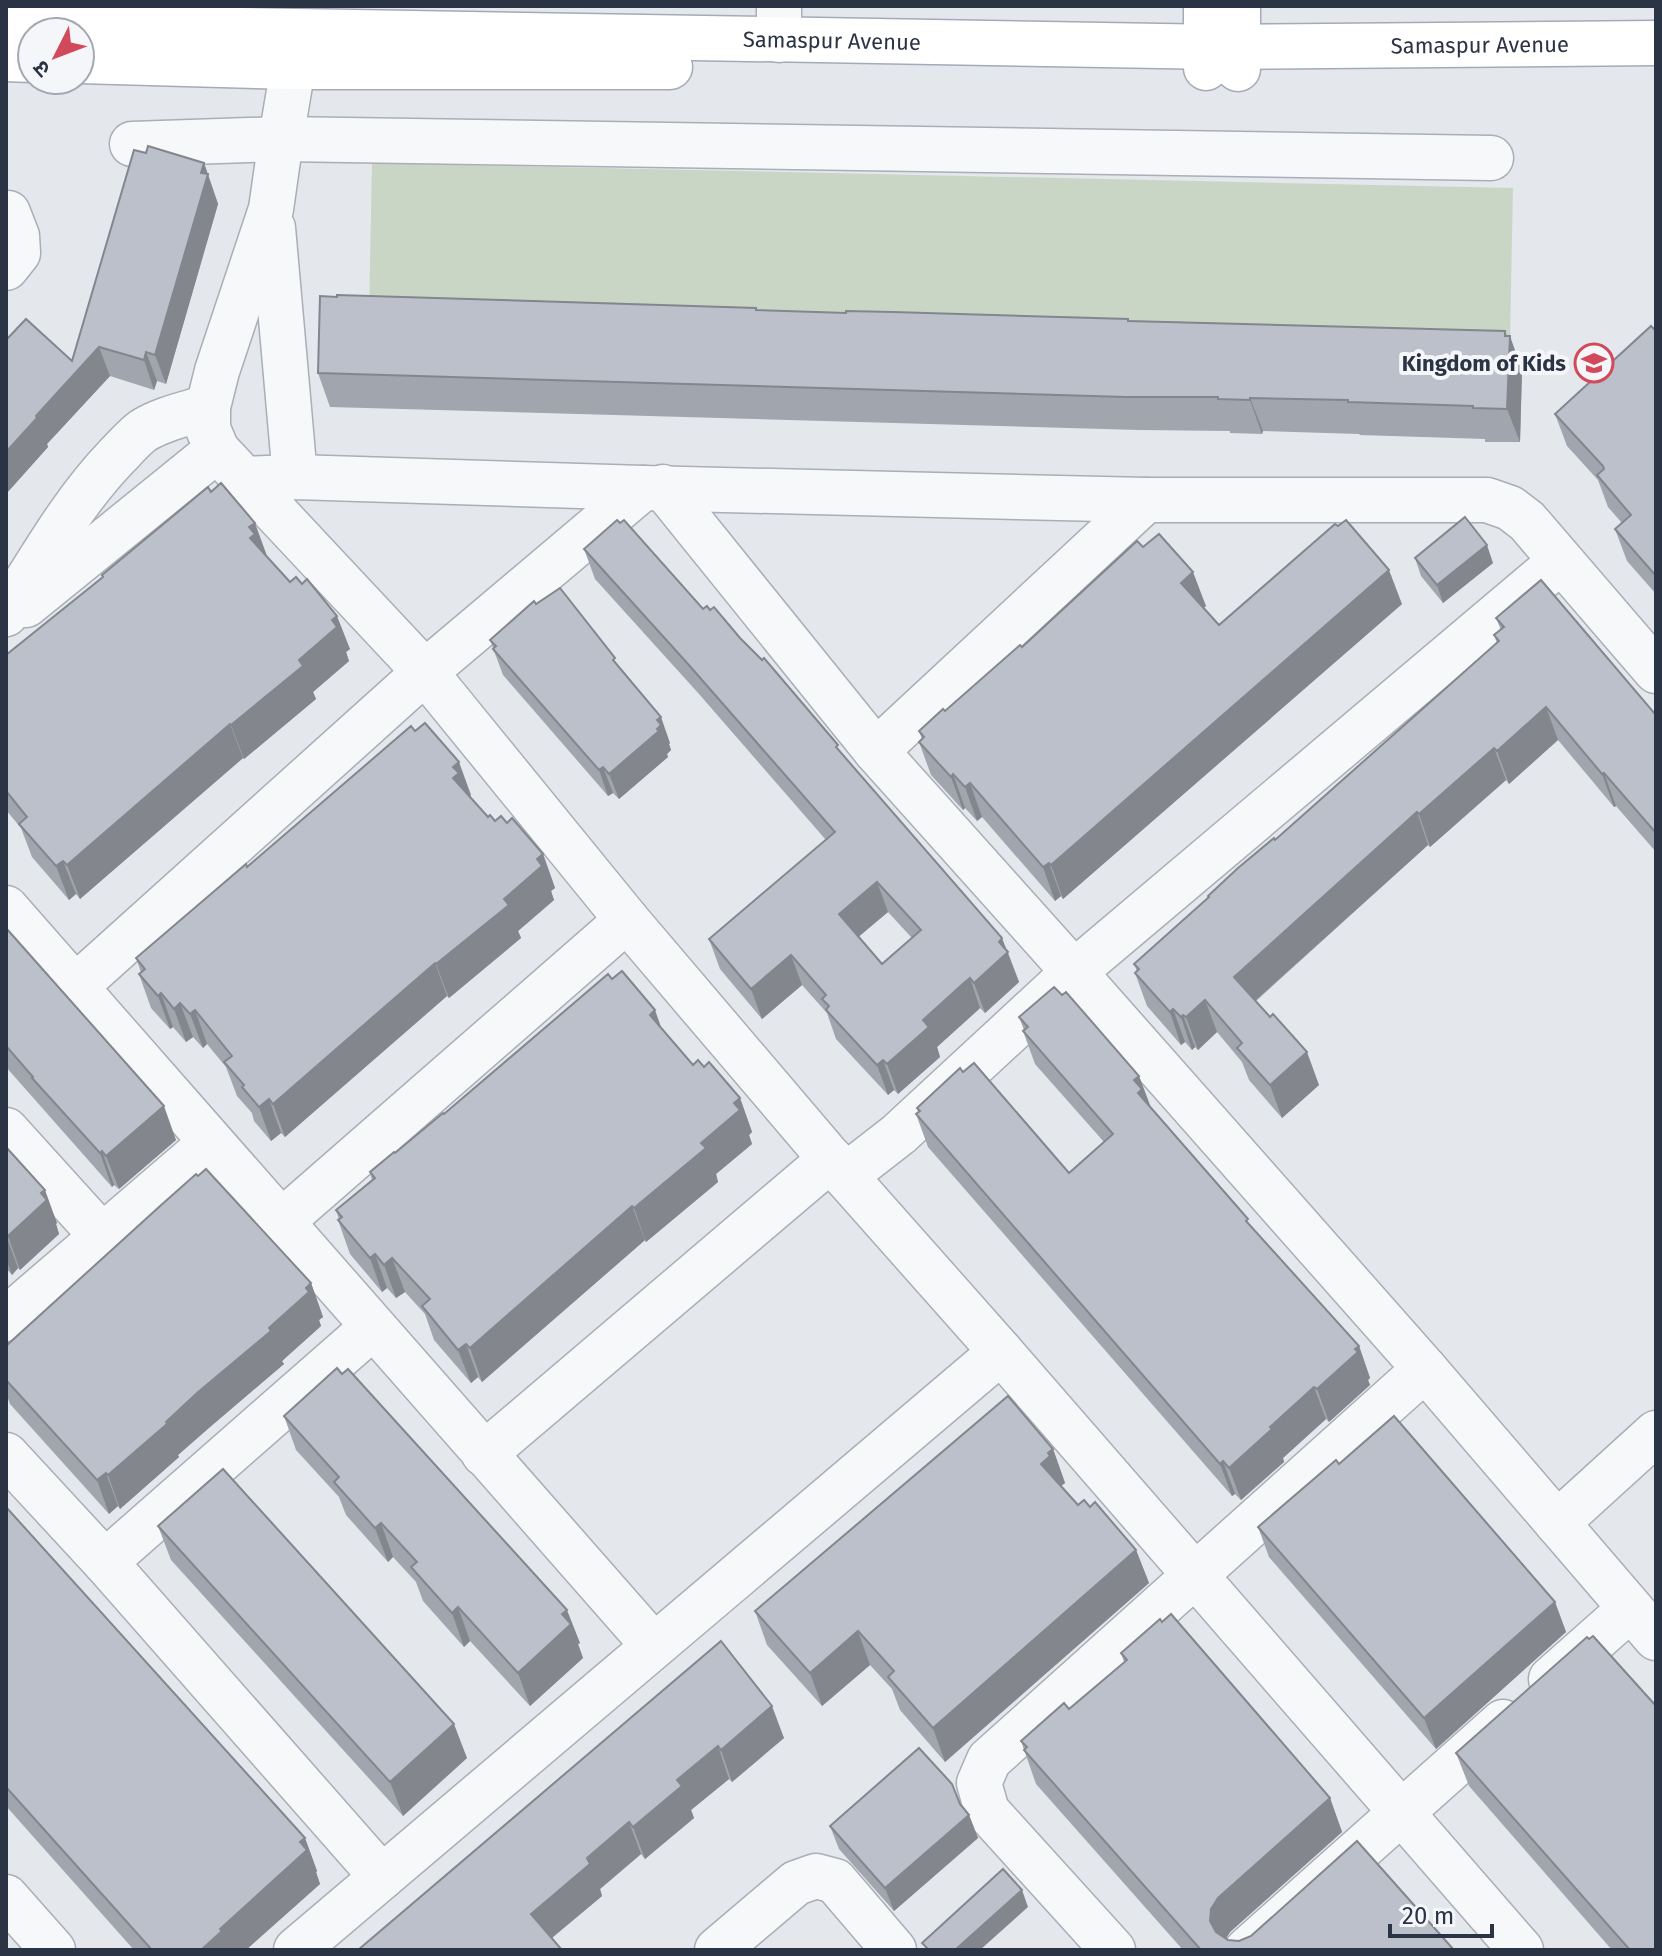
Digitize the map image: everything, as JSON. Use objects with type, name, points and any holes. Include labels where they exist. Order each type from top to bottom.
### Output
[{"type":"main road","name":"Samaspur Avenue","points":[[6,26],[296,30],[779,23],[1222,40],[1656,43]]},
{"type":"main road","name":"Samaspur Avenue","points":[[96,61],[293,67],[1222,40],[1656,72]]},
{"type":"street","points":[[293,67],[271,209],[208,407],[208,429],[230,464],[425,672],[627,920],[838,1167],[1521,1950]]},
{"type":"street","points":[[132,144],[281,139],[1491,158]]},
{"type":"street","points":[[271,209],[295,477]]},
{"type":"street","points":[[6,213],[17,236],[18,253],[6,268]]},
{"type":"street","points":[[6,614],[70,512],[96,478],[131,441],[140,432],[162,421],[208,407]]},
{"type":"street","points":[[6,622],[230,464],[295,477],[653,488],[1146,500],[1487,500],[1510,508],[1527,521],[1656,671]]},
{"type":"street","points":[[75,987],[425,672],[653,488]]},
{"type":"street","points":[[653,488],[876,751],[1425,1369],[1643,1623],[1401,1813],[1247,1950]]},
{"type":"street","points":[[876,751],[1146,500]]},
{"type":"street","points":[[484,1454],[838,1167],[899,1134],[1074,972],[1561,561]]},
{"type":"street","points":[[6,908],[654,1646]]},
{"type":"street","points":[[281,1222],[627,920]]},
{"type":"street","points":[[6,1130],[102,1236]]},
{"type":"street","points":[[6,1319],[211,1143]]},
{"type":"street","points":[[105,1562],[373,1327]]},
{"type":"street","points":[[296,1950],[1001,1352]]},
{"type":"street","points":[[1113,1950],[987,1811],[979,1783],[989,1760],[1425,1369]]},
{"type":"street","points":[[1557,1523],[1656,1433]]},
{"type":"street","points":[[6,1455],[105,1562],[382,1877]]},
{"type":"street","points":[[717,1950],[796,1883],[816,1876],[835,1881],[894,1950]]},
{"type":"street","points":[[6,1897],[53,1950]]},
{"type":"green space","points":[[372,163],[1513,188],[1510,339],[369,314]]},
{"type":"building","points":[[148,146],[204,163],[201,173],[208,174],[155,355],[146,352],[144,360],[99,347],[6,452],[6,337],[26,319],[72,361],[134,150],[146,153]]},
{"type":"building","points":[[320,296],[1505,331],[1505,336],[1510,336],[1507,409],[1348,400],[1126,397],[318,373]]},
{"type":"building","points":[[1651,326],[1656,331],[1656,576],[1615,529],[1631,515],[1597,475],[1604,469],[1603,466],[1555,414]]},
{"type":"building","points":[[221,483],[255,523],[249,527],[255,534],[250,538],[290,582],[296,577],[302,584],[307,579],[337,616],[332,620],[337,627],[299,660],[303,666],[230,724],[67,865],[63,861],[56,866],[19,824],[27,817],[6,791],[6,655],[208,487],[211,492]]},
{"type":"building","points":[[1465,517],[1487,545],[1437,585],[1415,558]]},
{"type":"building","points":[[617,520],[620,523],[624,520],[703,609],[714,607],[740,638],[762,660],[764,658],[838,745],[836,747],[1002,938],[999,942],[1008,952],[974,983],[970,978],[965,982],[923,1020],[929,1027],[887,1064],[883,1060],[877,1065],[826,1010],[829,1006],[822,999],[826,995],[791,955],[751,989],[709,939],[835,832],[584,549]],"holes":[[[877,882],[921,930],[882,964],[839,914]]]},
{"type":"building","points":[[1346,520],[1389,570],[1051,865],[1049,863],[1043,867],[970,783],[965,787],[953,774],[951,777],[919,742],[924,737],[919,731],[1020,645],[1022,647],[1137,541],[1143,547],[1159,534],[1193,572],[1181,583],[1219,625],[1335,524],[1338,526]]},
{"type":"building","points":[[1541,580],[1656,715],[1656,833],[1546,707],[1497,751],[1494,748],[1419,814],[1417,812],[1234,977],[1307,1052],[1270,1085],[1237,1048],[1242,1043],[1205,1000],[1186,1017],[1181,1017],[1173,1009],[1170,1012],[1135,973],[1139,969],[1134,964],[1238,868],[1275,840],[1499,641],[1494,635],[1504,627],[1496,618]]},
{"type":"building","points":[[560,588],[615,658],[613,660],[661,717],[657,720],[661,725],[657,729],[659,731],[609,774],[603,767],[599,770],[493,649],[496,646],[490,640],[534,601],[536,604]]},
{"type":"building","points":[[425,723],[459,762],[453,767],[459,773],[453,778],[488,817],[490,815],[495,821],[501,816],[507,823],[512,818],[543,854],[537,859],[542,866],[504,899],[509,905],[435,963],[273,1104],[269,1099],[259,1107],[224,1062],[232,1056],[195,1010],[190,1014],[180,1003],[174,1009],[161,993],[158,996],[139,974],[145,969],[136,958],[411,726],[415,731]]},
{"type":"building","points":[[6,928],[164,1106],[106,1156],[102,1151],[100,1153],[6,1046]]},
{"type":"building","points":[[622,971],[655,1010],[650,1015],[693,1065],[698,1060],[704,1067],[709,1062],[740,1098],[734,1103],[740,1110],[701,1143],[706,1148],[634,1208],[632,1206],[470,1348],[466,1344],[458,1350],[422,1306],[430,1299],[392,1258],[384,1265],[375,1254],[370,1258],[338,1220],[342,1217],[336,1210],[375,1178],[370,1172],[444,1114],[608,974],[612,979]]},
{"type":"building","points":[[1054,987],[1062,995],[1066,992],[1139,1076],[1134,1080],[1142,1089],[1138,1093],[1248,1219],[1246,1221],[1359,1346],[1355,1349],[1358,1352],[1317,1389],[1314,1387],[1229,1468],[1223,1461],[1220,1464],[916,1114],[920,1111],[917,1108],[960,1068],[963,1072],[974,1063],[1069,1173],[1113,1134],[1023,1031],[1028,1027],[1019,1017]]},
{"type":"building","points":[[6,1147],[45,1190],[41,1193],[47,1200],[8,1236],[6,1235]]},
{"type":"building","points":[[206,1169],[311,1283],[306,1288],[309,1292],[269,1328],[271,1331],[197,1393],[167,1424],[108,1475],[106,1473],[97,1480],[6,1380],[6,1346],[196,1174],[198,1176]]},
{"type":"building","points":[[337,1368],[342,1374],[348,1369],[567,1610],[562,1614],[571,1624],[518,1673],[458,1607],[452,1613],[411,1567],[417,1562],[381,1523],[375,1528],[334,1482],[339,1477],[284,1416]]},
{"type":"building","points":[[1008,1396],[1053,1449],[1041,1464],[1078,1505],[1084,1500],[1090,1507],[1095,1502],[1136,1550],[933,1728],[888,1677],[894,1671],[858,1631],[810,1673],[755,1611]]},
{"type":"building","points":[[1394,1416],[1555,1602],[1424,1718],[1258,1527],[1336,1460],[1339,1464]]},
{"type":"building","points":[[223,1469],[454,1724],[390,1782],[158,1526]]},
{"type":"building","points":[[6,1507],[305,1838],[300,1842],[307,1850],[201,1950],[152,1950],[6,1787]]},
{"type":"building","points":[[1171,1614],[1330,1798],[1218,1898],[1211,1909],[1210,1921],[1216,1932],[1228,1940],[1239,1941],[1251,1936],[1357,1841],[1454,1950],[1201,1950],[1024,1750],[1027,1747],[1021,1741],[1064,1703],[1069,1709],[1127,1660],[1121,1653],[1160,1619],[1162,1622]]},
{"type":"building","points":[[1593,1636],[1656,1706],[1656,1950],[1630,1950],[1456,1753],[1587,1637]]},
{"type":"building","points":[[721,1641],[772,1706],[721,1750],[718,1746],[677,1780],[682,1786],[633,1827],[629,1822],[587,1858],[590,1864],[531,1914],[562,1950],[358,1950]]},
{"type":"building","points":[[919,1748],[952,1784],[960,1804],[969,1815],[885,1888],[830,1826]]},
{"type":"building","points":[[1003,1869],[1022,1890],[955,1950],[929,1950],[922,1943]]},
{"type":"place","name":"Kingdom of Kids","points":[[1594,363]]}]
